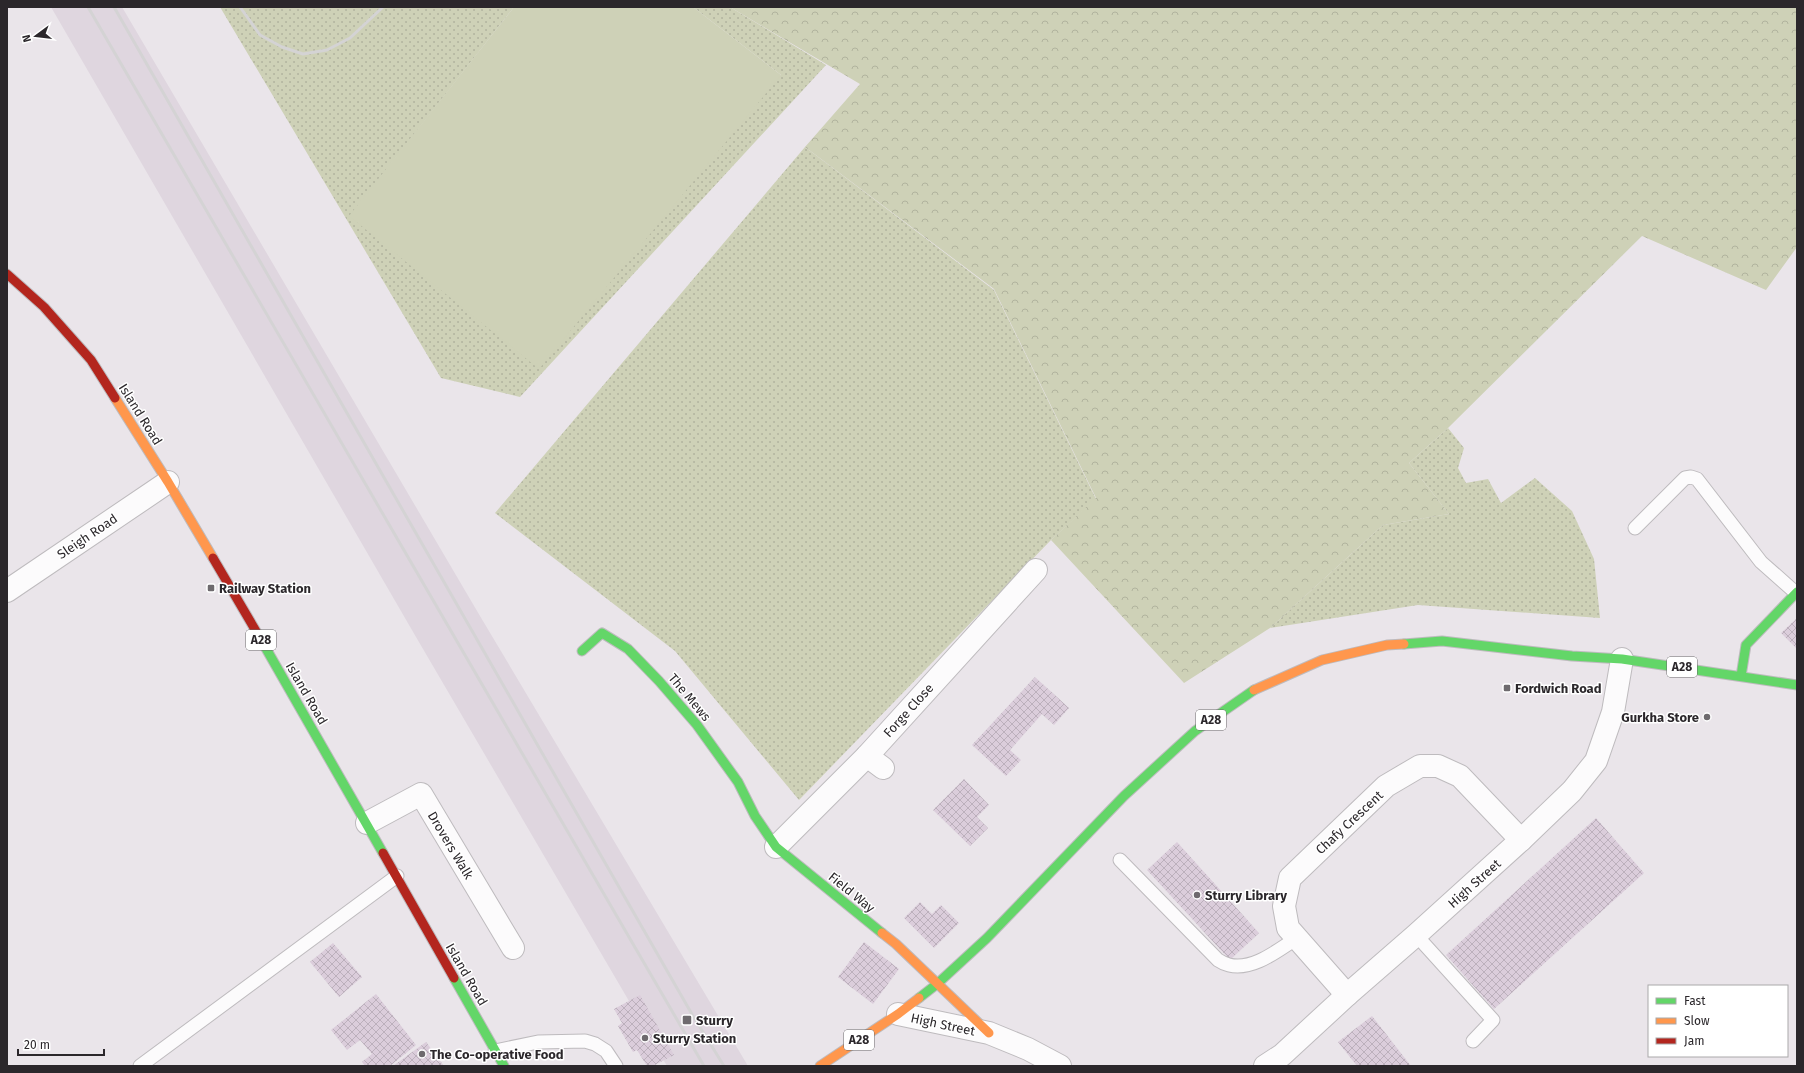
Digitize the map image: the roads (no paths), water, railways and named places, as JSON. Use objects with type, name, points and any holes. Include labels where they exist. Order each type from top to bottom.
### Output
[{"type":"main road","name":"Island Road","points":[[7,274],[44,307],[91,360],[168,482],[368,824],[504,1066]]},
{"type":"main road","points":[[1741,676],[1746,645],[1796,593]]},
{"type":"main road","name":"The Mews","points":[[582,652],[602,633],[628,649],[659,681],[697,725],[738,782],[755,816]]},
{"type":"main road","name":"A28","points":[[820,1066],[898,1014],[937,984],[987,938],[1124,796],[1195,731],[1255,690],[1322,660],[1387,645],[1442,641],[1572,656],[1622,659],[1797,685]]},
{"type":"main road","name":"Field Way","points":[[755,816],[776,847],[896,944],[937,984]]},
{"type":"main road","name":"High Street","points":[[937,984],[989,1033]]},
{"type":"street","name":"Sleigh Road","points":[[7,590],[168,482]]},
{"type":"street","name":"Forge Close","points":[[776,847],[875,762],[1036,570]]},
{"type":"street","name":"High Street","points":[[1281,1062],[1347,995],[1521,840],[1572,791],[1596,761],[1613,712],[1622,659]]},
{"type":"street","name":"Chafy Crescent","points":[[1347,995],[1288,928],[1284,906],[1290,878],[1386,786],[1420,766],[1438,766],[1460,776],[1521,840]]},
{"type":"street","name":"Drovers Walk","points":[[368,824],[421,794],[513,948]]},
{"type":"street","name":"High Street","points":[[898,1014],[989,1033],[1028,1049],[1060,1066]]},
{"type":"lane","points":[[1635,528],[1685,478],[1691,477],[1697,479],[1761,562],[1796,593]]},
{"type":"lane","points":[[1120,860],[1218,960],[1229,965],[1245,965],[1268,956],[1297,938]]},
{"type":"lane","points":[[140,1066],[397,876]]},
{"type":"lane","points":[[1416,935],[1492,1020],[1473,1041]]},
{"type":"lane","points":[[495,1051],[538,1042],[585,1041],[595,1044],[606,1051],[616,1066]]},
{"type":"railway","points":[[88,7],[704,1066]]},
{"type":"railway","points":[[114,7],[693,1016],[724,1066]]},
{"type":"railway","points":[[240,7],[260,35],[282,47],[303,54],[327,50],[350,38],[383,7]]},
{"type":"place","name":"Railway Station","points":[[211,588]]},
{"type":"place","name":"Fordwich Road","points":[[1507,688]]},
{"type":"place","name":"Gurkha Store","points":[[1707,717]]},
{"type":"place","name":"Sturry Library","points":[[1197,895]]},
{"type":"place","name":"Sturry","points":[[687,1020]]},
{"type":"place","name":"Sturry Station","points":[[645,1038]]},
{"type":"place","name":"The Co-operative Food","points":[[422,1054]]}]
